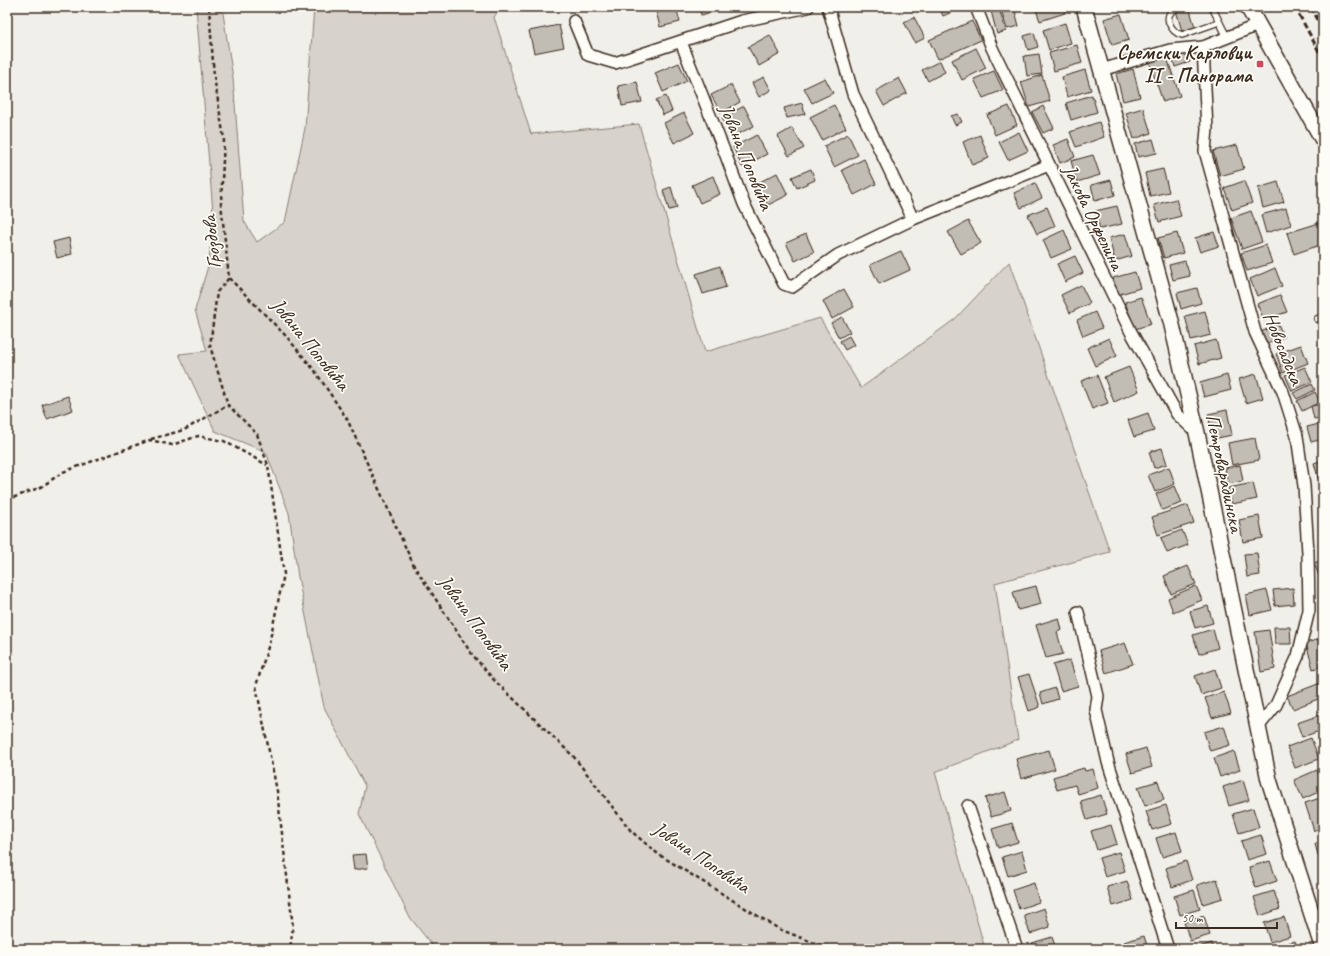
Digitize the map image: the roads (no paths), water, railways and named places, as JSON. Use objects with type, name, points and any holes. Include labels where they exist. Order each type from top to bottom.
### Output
[{"type":"street","points":[[574,21],[588,55],[615,63],[742,21],[808,7]]},
{"type":"street","points":[[828,7],[853,94],[913,219],[1049,165]]},
{"type":"street","name":"Јакова Орфелина","points":[[976,7],[992,48],[1130,332],[1178,414],[1197,433]]},
{"type":"street","name":"Петроварадинска","points":[[1084,7],[1171,321],[1197,433],[1270,780],[1323,949]]},
{"type":"street","points":[[1248,7],[1323,140]]},
{"type":"street","points":[[1101,70],[1170,50],[1202,47],[1258,25]]},
{"type":"street","name":"Јована Поповића","points":[[681,42],[726,154],[744,204],[784,284],[792,286],[838,255],[913,219]]},
{"type":"street","name":"Новосадска","points":[[1202,47],[1207,130],[1205,151],[1255,332],[1283,392],[1297,436],[1304,486],[1308,553],[1309,610],[1298,656],[1276,705],[1258,727]]},
{"type":"street","points":[[1078,612],[1098,696],[1096,710],[1108,762],[1168,949]]},
{"type":"street","points":[[968,806],[1017,949]]},
{"type":"lane","points":[[1212,7],[1226,37]]},
{"type":"lane","points":[[1176,8],[1170,11],[1168,18],[1177,34],[1182,35],[1219,22]]},
{"type":"railway","points":[[1295,7],[1323,59]]},
{"type":"railway","points":[[1311,7],[1323,29]]},
{"type":"place","name":"Сремски Карловци II - Панорама","points":[[1260,64]]}]
